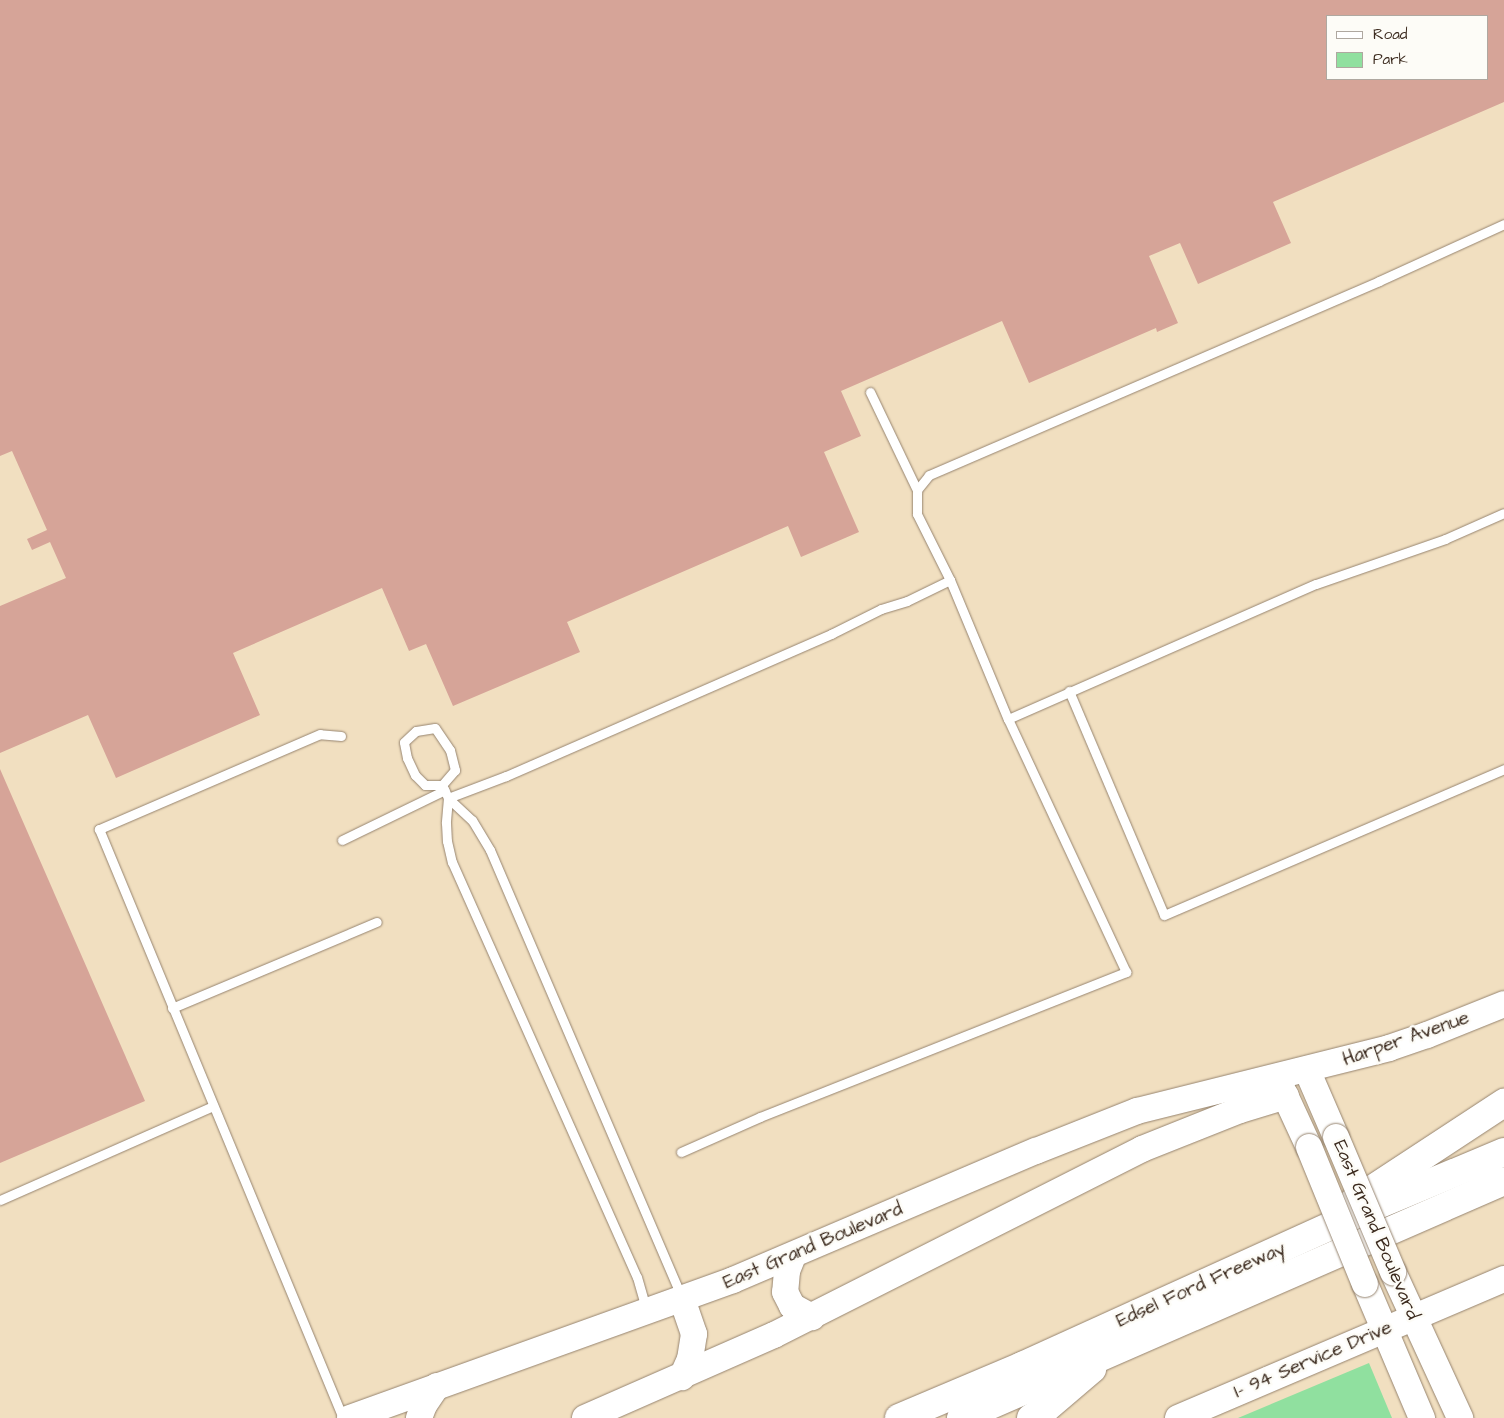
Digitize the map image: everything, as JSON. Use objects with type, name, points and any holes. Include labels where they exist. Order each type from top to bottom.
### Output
[{"type":"highway","points":[[1297,1241],[1504,1103]]},
{"type":"highway","name":"Edsel Ford Freeway","points":[[899,1418],[1031,1362],[1297,1241],[1504,1152]]},
{"type":"highway","name":"Edsel Ford Freeway","points":[[961,1418],[1504,1181]]},
{"type":"highway","points":[[1031,1418],[1046,1409],[1115,1350]]},
{"type":"main road","name":"Harper Avenue","points":[[1307,1070],[1418,1038],[1504,1004]]},
{"type":"main road","name":"East Grand Boulevard","points":[[585,1418],[812,1317],[1142,1149],[1240,1110],[1307,1070],[1393,1272],[1460,1418]]},
{"type":"main road","name":"East Grand Boulevard","points":[[1281,1086],[1309,1147],[1422,1418]]},
{"type":"main road","name":"East Grand Boulevard","points":[[350,1418],[682,1299],[793,1256],[1116,1119],[1164,1103],[1281,1086]]},
{"type":"main road","points":[[793,1256],[784,1282],[787,1300],[799,1311],[812,1317]]},
{"type":"main road","name":"I- 94 Service Drive","points":[[1178,1418],[1504,1279]]},
{"type":"main road","points":[[682,1299],[694,1334],[690,1359],[682,1376]]},
{"type":"main road","points":[[418,1418],[437,1386]]},
{"type":"lane","points":[[917,490],[929,475],[1379,281],[1504,224]]},
{"type":"lane","points":[[681,1152],[760,1117],[1126,972],[1008,719],[950,580],[917,514],[917,490],[870,392]]},
{"type":"lane","points":[[1008,719],[1316,584],[1445,539],[1504,513]]},
{"type":"lane","points":[[342,840],[445,791],[506,776],[831,634],[881,609],[907,601],[950,580]]},
{"type":"lane","points":[[1069,691],[1164,915],[1504,769]]},
{"type":"lane","points":[[646,1312],[637,1277],[452,862],[447,841],[445,791],[455,770],[450,750],[436,728],[416,731],[404,742],[407,758],[415,775],[424,785],[445,791],[472,820],[490,850],[682,1299]]},
{"type":"lane","points":[[342,736],[320,734],[99,829],[343,1418]]},
{"type":"lane","points":[[172,1008],[377,922]]},
{"type":"lane","points":[[0,1200],[213,1106]]},
{"type":"green space","points":[[1369,1363],[1392,1418],[1238,1418]]},
{"type":"building","points":[[0,0],[1504,0],[1504,102],[1273,202],[1291,243],[1198,284],[1180,243],[1149,256],[1178,323],[1157,332],[1156,328],[1029,383],[1002,321],[841,391],[861,436],[824,452],[859,532],[801,557],[788,526],[567,622],[580,652],[453,706],[426,644],[409,651],[382,588],[233,653],[260,715],[116,778],[88,715],[0,753],[0,606],[66,578],[50,542],[32,550],[27,539],[47,530],[12,451],[0,456]]},
{"type":"building","points":[[0,769],[145,1101],[0,1163]]}]
